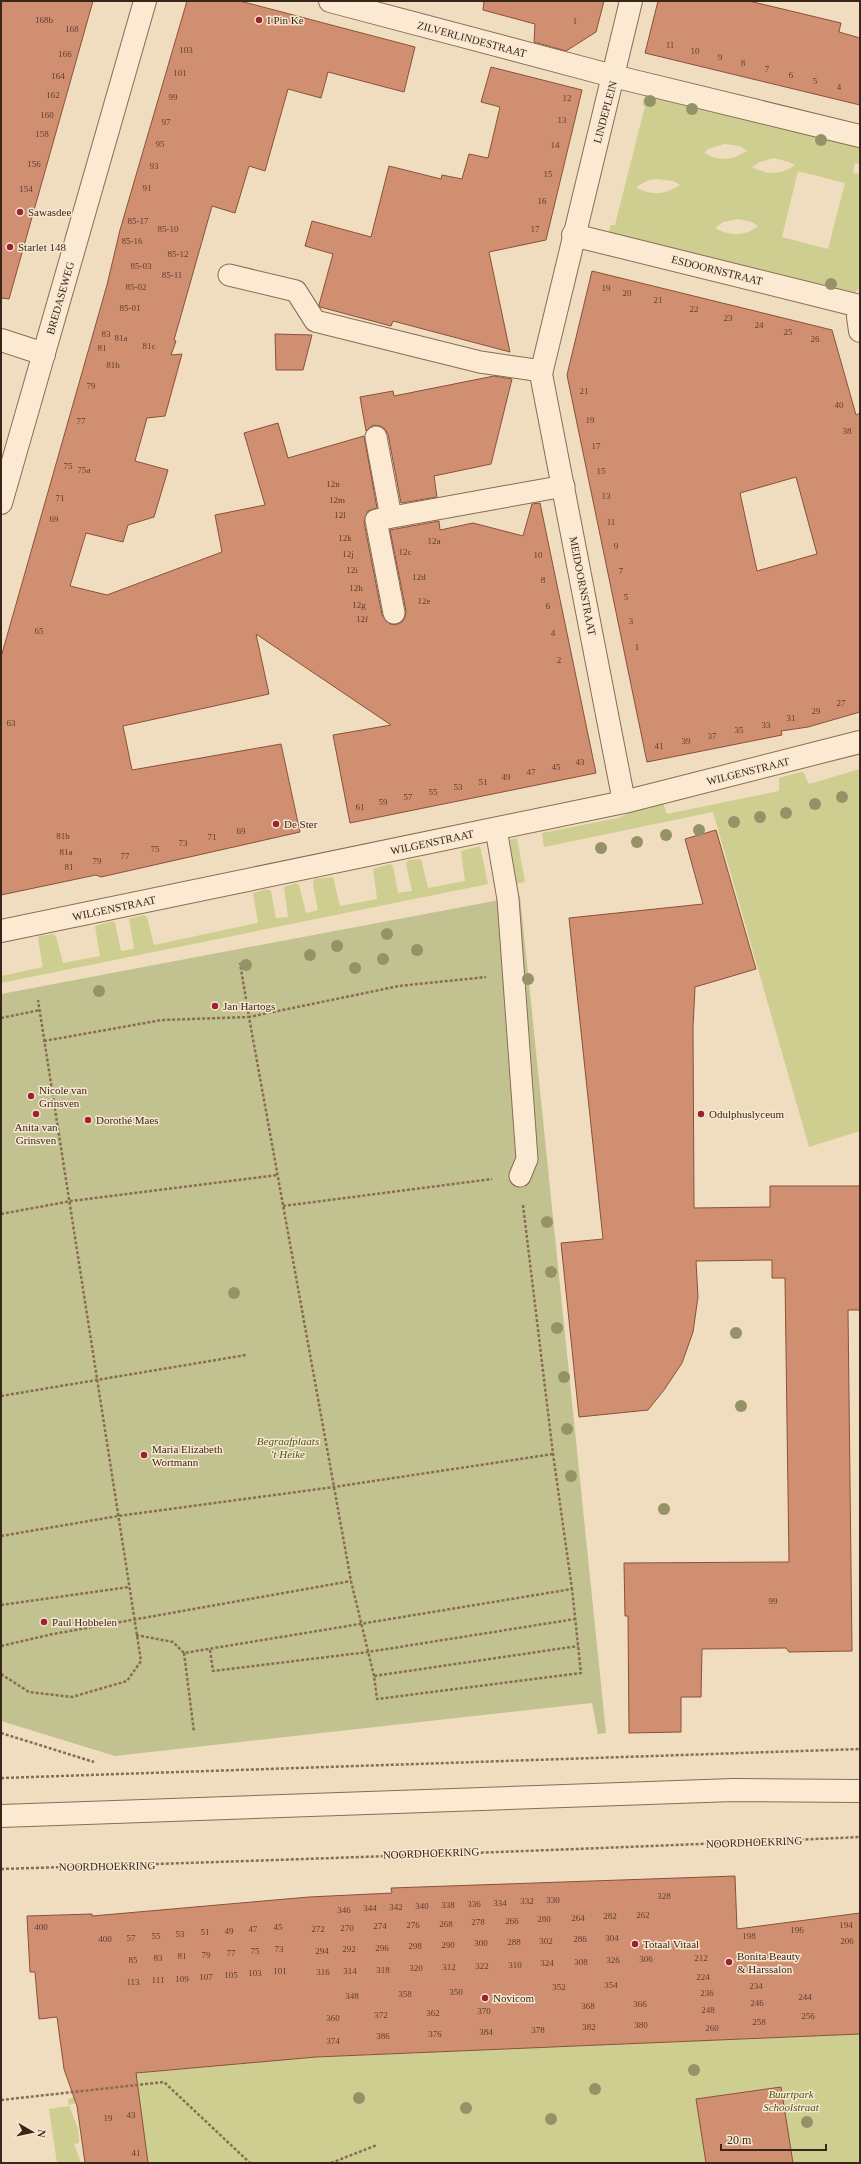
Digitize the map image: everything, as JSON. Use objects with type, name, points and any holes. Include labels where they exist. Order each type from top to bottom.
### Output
[{"type":"street","name":"BREDASEWEG","points":[[1,503],[145,1]]},
{"type":"street","name":"ZILVERLINDESTRAAT","points":[[330,1],[613,76]]},
{"type":"street","points":[[613,76],[631,1]]},
{"type":"street","name":"LINDEPLEIN","points":[[542,371],[573,235],[613,76],[860,136]]},
{"type":"street","name":"ESDOORNSTRAAT","points":[[573,235],[860,306]]},
{"type":"street","points":[[860,312],[858,317],[860,331]]},
{"type":"street","points":[[1,340],[44,354]]},
{"type":"street","name":"MEIDOORNSTRAAT","points":[[542,371],[624,802]]},
{"type":"street","name":"WILGENSTRAAT","points":[[1,932],[624,802],[860,742]]},
{"type":"street","points":[[1,1816],[733,1790],[860,1791]]},
{"type":"lane","points":[[228,275],[296,291],[315,321],[480,362],[542,371]]},
{"type":"lane","points":[[376,437],[391,517]]},
{"type":"lane","points":[[394,613],[376,520],[564,486]]},
{"type":"lane","points":[[496,829],[508,899],[512,974],[527,1159],[520,1176]]},
{"type":"path","points":[[240,964],[283,1206],[351,1581],[374,1676],[377,1699],[580,1673],[572,1589],[553,1454],[520,1176],[283,1206]]},
{"type":"path","points":[[44,1040],[162,1020],[249,1017],[399,986],[512,974]]},
{"type":"path","points":[[1,1674],[29,1692],[72,1697],[127,1681],[140,1661],[38,1000]]},
{"type":"path","points":[[1,1018],[40,1010]]},
{"type":"path","points":[[1,1214],[70,1201],[278,1175]]},
{"type":"path","points":[[1,1396],[246,1355]]},
{"type":"path","points":[[1,1536],[118,1516],[334,1487],[553,1454]]},
{"type":"path","points":[[1,1646],[53,1634],[133,1621],[351,1581]]},
{"type":"path","points":[[1,1605],[129,1587]]},
{"type":"path","points":[[184,1653],[210,1650],[361,1623],[572,1589]]},
{"type":"path","points":[[210,1650],[213,1671],[368,1652],[575,1619]]},
{"type":"path","points":[[136,1635],[173,1642],[184,1653],[194,1732]]},
{"type":"path","points":[[374,1676],[578,1646]]},
{"type":"path","points":[[1,1733],[94,1762]]},
{"type":"path","points":[[1,1778],[860,1749]]},
{"type":"path","name":"NOORDHOEKRING","points":[[1,1869],[238,1862],[400,1854],[860,1837]]},
{"type":"path","points":[[1,2100],[164,2082],[250,2163]]},
{"type":"path","points":[[331,2163],[377,2145]]},
{"type":"green space","points":[[645,95],[860,146],[860,164],[855,163],[853,173],[860,174],[859,289],[853,294],[608,235],[611,225],[615,225],[645,106],[642,105]],"holes":[[[724,144],[740,146],[747,151],[731,158],[721,159],[704,153],[708,149]],[[774,158],[795,165],[784,171],[769,173],[752,167],[760,162]],[[798,171],[845,183],[828,249],[782,237]],[[657,179],[673,181],[680,185],[669,191],[658,193],[647,192],[636,187],[649,180]],[[738,219],[752,222],[758,226],[753,230],[742,234],[726,233],[715,228],[723,222]]]},
{"type":"green space","points":[[860,769],[860,1131],[809,1147],[713,812],[544,847],[542,833],[618,818],[651,803],[663,803],[667,814],[779,791],[779,778],[801,772],[803,772],[809,784]]},
{"type":"green space","points":[[517,838],[525,882],[511,885],[502,842]]},
{"type":"green space","points":[[480,846],[488,884],[1,983],[1,976],[43,967],[38,939],[39,936],[53,934],[56,936],[63,963],[100,956],[95,926],[113,921],[115,923],[121,951],[133,949],[134,947],[129,919],[144,915],[147,917],[154,945],[257,923],[253,893],[267,889],[271,891],[276,918],[288,917],[284,887],[296,883],[299,885],[306,913],[318,910],[313,885],[314,879],[333,877],[340,906],[377,899],[373,869],[390,864],[393,866],[398,893],[412,891],[406,864],[408,860],[421,859],[428,888],[465,881],[461,851]]},
{"type":"green space","name":"Begraafplaats 't Heike","points":[[520,896],[606,1733],[598,1734],[592,1703],[115,1756],[1,1721],[1,994]]},
{"type":"green space","name":"Buurtpark Schoolstraat","points":[[860,2034],[860,2163],[148,2163],[76,2103],[69,2105],[78,2129],[79,2143],[74,2144],[81,2163],[57,2163],[49,2109],[69,2106],[68,2099],[75,2097],[73,2079],[316,2057]]},
{"type":"building","points":[[1,1],[93,1],[9,299],[1,298]]},
{"type":"building","points":[[187,1],[240,1],[415,47],[404,92],[328,72],[321,98],[288,89],[265,171],[249,166],[235,213],[212,206],[174,340],[176,341],[171,355],[182,354],[165,416],[147,418],[135,461],[168,470],[154,517],[128,525],[123,542],[86,533],[70,586],[107,595],[222,552],[215,515],[265,505],[244,433],[278,423],[288,458],[364,436],[377,508],[368,511],[364,522],[382,615],[390,624],[396,625],[402,622],[406,611],[390,530],[439,521],[440,530],[473,523],[523,536],[532,504],[540,503],[596,773],[350,823],[333,735],[391,725],[256,634],[269,694],[123,726],[132,770],[281,744],[300,832],[101,877],[96,875],[1,895],[1,657],[107,285],[120,230]]},
{"type":"building","points":[[484,1],[604,1],[596,32],[566,51],[534,42],[535,24],[483,10]]},
{"type":"building","points":[[658,1],[749,1],[841,23],[839,32],[860,38],[860,105],[645,53]]},
{"type":"building","points":[[491,67],[582,90],[546,240],[489,252],[510,352],[393,321],[391,326],[320,307],[319,305],[333,254],[305,246],[312,221],[371,237],[389,166],[441,179],[442,175],[462,179],[469,154],[488,158],[500,107],[481,102]]},
{"type":"building","points":[[592,271],[832,330],[856,415],[860,413],[860,712],[808,727],[781,731],[782,735],[647,762],[567,375]],"holes":[[[796,477],[817,554],[757,571],[740,493]]]},
{"type":"building","points":[[275,334],[312,335],[303,370],[276,370]]},
{"type":"building","points":[[494,376],[512,379],[491,464],[434,476],[437,497],[401,503],[388,434],[385,429],[380,426],[373,425],[366,431],[360,397],[393,391],[394,396]]},
{"type":"building","points":[[716,830],[756,969],[695,987],[693,1028],[694,1208],[770,1207],[770,1186],[860,1186],[860,1310],[848,1310],[852,1651],[789,1652],[786,1648],[702,1649],[701,1697],[681,1697],[681,1732],[629,1733],[628,1616],[625,1616],[624,1563],[789,1562],[785,1278],[772,1278],[772,1260],[696,1261],[698,1297],[693,1332],[682,1363],[664,1390],[648,1410],[579,1417],[561,1243],[603,1239],[569,918],[703,904],[685,839]]},
{"type":"building","points":[[735,1876],[737,1929],[860,1913],[860,2034],[316,2057],[136,2073],[148,2163],[85,2163],[77,2106],[64,2069],[57,2017],[39,2019],[35,1972],[30,1972],[27,1916],[92,1914],[92,1916],[309,1897],[392,1893],[391,1888]]},
{"type":"building","points":[[781,2087],[793,2163],[706,2163],[696,2099]]},
{"type":"place","name":"I Pin Ke","points":[[259,20]]},
{"type":"place","name":"Sawasdee","points":[[20,212]]},
{"type":"place","name":"Starlet 148","points":[[10,247]]},
{"type":"place","name":"De Ster","points":[[276,824]]},
{"type":"place","name":"Jan Hartogs","points":[[215,1006]]},
{"type":"place","name":"Nicole van Grinsven","points":[[31,1096]]},
{"type":"place","name":"Anita van Grinsven","points":[[36,1114]]},
{"type":"place","name":"Odulphuslyceum","points":[[701,1114]]},
{"type":"place","name":"Dorothé Maes","points":[[88,1120]]},
{"type":"place","name":"Maria Elizabeth Wortmann","points":[[144,1455]]},
{"type":"place","name":"Paul Hobbelen","points":[[44,1622]]},
{"type":"place","name":"Totaal Vitaal","points":[[635,1944]]},
{"type":"place","name":"Bonita Beauty & Harssalon","points":[[729,1962]]},
{"type":"place","name":"Novicom","points":[[485,1998]]}]
